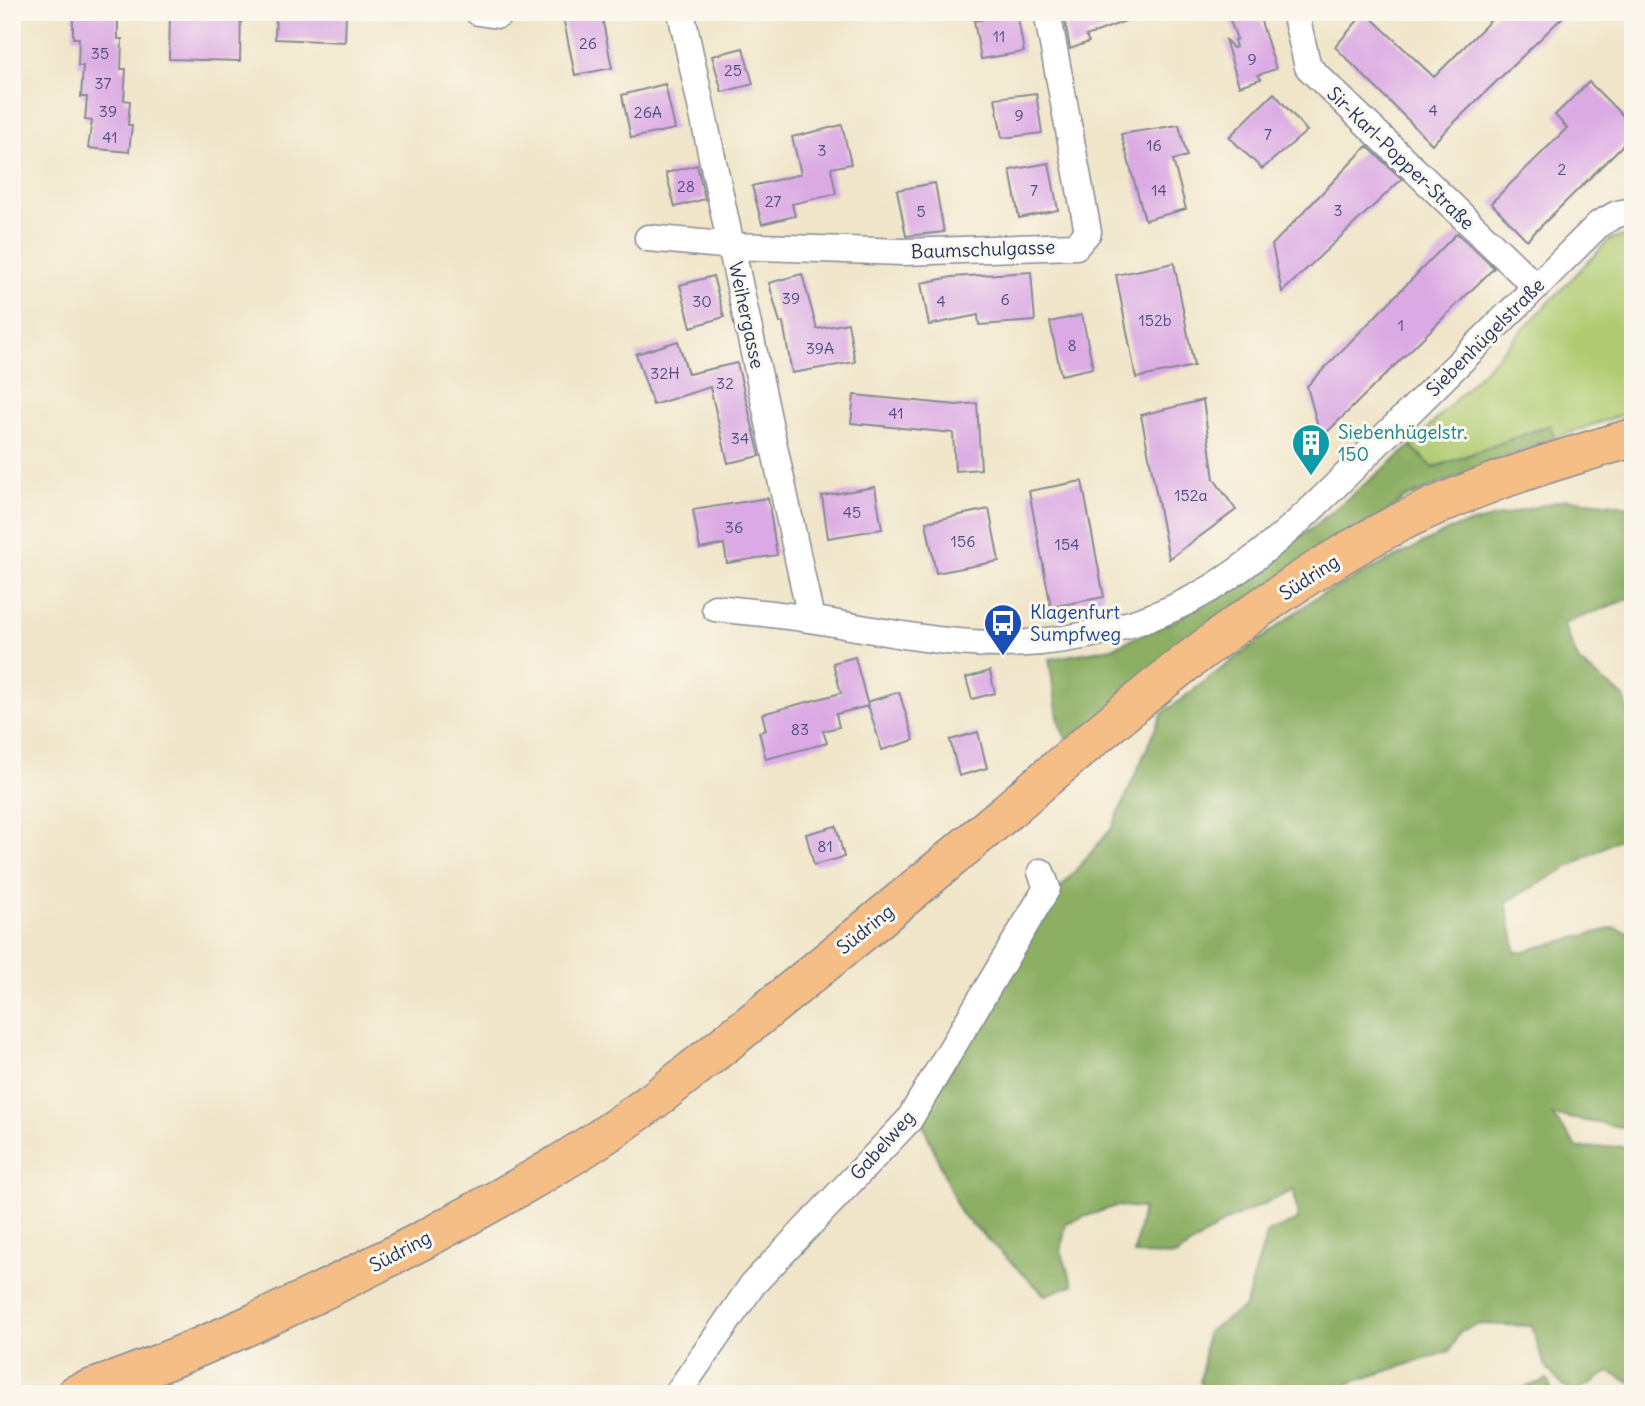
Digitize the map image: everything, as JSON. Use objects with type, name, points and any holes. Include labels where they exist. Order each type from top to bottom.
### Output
[{"type":"main road","name":"Südring","points":[[76,1394],[121,1379],[327,1290],[509,1194],[663,1093],[1173,674],[1274,600],[1365,541],[1451,498],[1633,438]]},
{"type":"street","points":[[478,12],[498,15],[503,12]]},
{"type":"street","name":"Weihergasse","points":[[681,12],[811,619]]},
{"type":"street","name":"Baumschulgasse","points":[[648,239],[733,246],[903,252],[1076,246],[1088,232],[1047,12]]},
{"type":"street","name":"Sir-Karl-Popper-Straße","points":[[1295,12],[1308,67],[1536,287]]},
{"type":"street","name":"Siebenhügelstraße","points":[[715,608],[811,619],[946,642],[988,644],[1038,642],[1096,634],[1164,612],[1210,589],[1255,558],[1289,528],[1599,224],[1617,214],[1633,211]]},
{"type":"street","name":"Gabelweg","points":[[677,1394],[753,1284],[909,1119],[1047,888],[1041,872]]},
{"type":"green space","points":[[1633,237],[1633,411],[1554,438],[1550,425],[1433,468],[1411,446],[1610,239]]},
{"type":"green space","points":[[1550,425],[1554,438],[1406,498],[1067,741],[1059,723],[1049,659],[1112,648],[1178,619],[1295,542],[1411,446],[1433,468]]},
{"type":"green space","points":[[1567,499],[1633,506],[1633,597],[1563,624],[1579,662],[1624,697],[1633,727],[1633,831],[1506,902],[1516,953],[1614,928],[1633,933],[1633,1120],[1620,1127],[1552,1115],[1578,1148],[1633,1146],[1633,1384],[1609,1372],[1573,1394],[1556,1379],[1545,1364],[1532,1326],[1480,1324],[1460,1331],[1450,1351],[1349,1383],[1336,1394],[1214,1394],[1200,1383],[1207,1332],[1245,1307],[1267,1233],[1298,1220],[1294,1190],[1226,1221],[1175,1256],[1134,1254],[1143,1208],[1116,1206],[1066,1223],[1061,1251],[1073,1285],[1045,1295],[960,1213],[921,1119],[1057,892],[1112,828],[1162,714],[1315,598],[1453,528]]},
{"type":"green space","points":[[1547,1379],[1553,1394],[1510,1394]]},
{"type":"building","points":[[73,12],[118,12],[118,39],[122,39],[121,69],[126,69],[124,100],[130,101],[128,125],[132,125],[129,152],[88,148],[92,121],[85,120],[87,97],[81,97],[83,66],[78,66],[79,38],[73,38]]},
{"type":"building","points":[[170,12],[241,12],[240,61],[169,59]]},
{"type":"building","points":[[276,12],[346,12],[345,42],[275,39]]},
{"type":"building","points":[[562,12],[601,12],[612,68],[575,75]]},
{"type":"building","points":[[1089,12],[1144,14],[1086,36],[1089,42],[1070,49],[1065,21]]},
{"type":"building","points":[[1227,12],[1258,12],[1276,69],[1258,75],[1261,79],[1239,86],[1225,39],[1233,48],[1236,47],[1234,40],[1237,39]]},
{"type":"building","points":[[1365,12],[1434,77],[1499,12],[1568,12],[1432,144],[1335,47]]},
{"type":"building","points":[[1017,13],[1024,52],[981,59],[974,21]]},
{"type":"building","points":[[743,48],[753,84],[722,92],[712,56]]},
{"type":"building","points":[[1589,82],[1633,126],[1633,135],[1527,240],[1491,203],[1567,128],[1555,115]]},
{"type":"building","points":[[665,84],[675,129],[631,138],[622,95]]},
{"type":"building","points":[[1036,93],[1042,133],[1002,138],[995,98]]},
{"type":"building","points":[[1274,93],[1307,131],[1262,169],[1229,137]]},
{"type":"building","points":[[842,125],[851,164],[831,168],[836,194],[792,204],[795,216],[762,224],[752,186],[801,174],[792,137]]},
{"type":"building","points":[[1179,125],[1187,156],[1173,160],[1186,209],[1145,220],[1121,134]]},
{"type":"building","points":[[1367,146],[1402,179],[1282,292],[1272,245]]},
{"type":"building","points":[[1049,163],[1058,210],[1019,218],[1010,170]]},
{"type":"building","points":[[697,165],[705,199],[675,207],[666,173]]},
{"type":"building","points":[[935,183],[944,232],[906,236],[897,190]]},
{"type":"building","points":[[1457,233],[1494,268],[1321,438],[1307,386]]},
{"type":"building","points":[[1174,263],[1194,366],[1136,378],[1116,275]]},
{"type":"building","points":[[1031,272],[1035,321],[979,325],[978,315],[929,325],[921,283],[952,277]]},
{"type":"building","points":[[802,274],[817,329],[848,323],[855,362],[792,373],[783,322],[780,323],[769,283]]},
{"type":"building","points":[[713,276],[724,317],[691,327],[680,285]]},
{"type":"building","points":[[1082,315],[1093,368],[1061,375],[1050,322]]},
{"type":"building","points":[[678,341],[688,374],[737,363],[760,456],[728,463],[710,387],[653,405],[636,354]]},
{"type":"building","points":[[854,395],[957,405],[977,403],[981,469],[955,471],[953,433],[851,423]]},
{"type":"building","points":[[1203,400],[1214,479],[1236,510],[1169,559],[1141,415]]},
{"type":"building","points":[[1082,481],[1104,597],[1051,607],[1029,491]]},
{"type":"building","points":[[875,487],[882,529],[828,538],[822,496]]},
{"type":"building","points":[[768,498],[777,555],[727,563],[724,544],[700,549],[693,510]]},
{"type":"building","points":[[989,509],[999,561],[936,573],[926,522]]},
{"type":"building","points":[[855,657],[868,706],[836,714],[839,727],[823,731],[827,743],[766,759],[759,732],[766,730],[762,714],[841,693],[833,663]]},
{"type":"building","points":[[990,671],[995,693],[972,699],[966,678]]},
{"type":"building","points":[[899,692],[914,740],[882,750],[867,702]]},
{"type":"building","points":[[978,732],[987,768],[959,776],[950,740]]},
{"type":"building","points":[[836,826],[844,857],[814,865],[806,834]]},
{"type":"place","name":"Siebenhügelstr. 150","points":[[1311,477]]},
{"type":"place","name":"Klagenfurt Sumpfweg","points":[[1003,657]]}]
